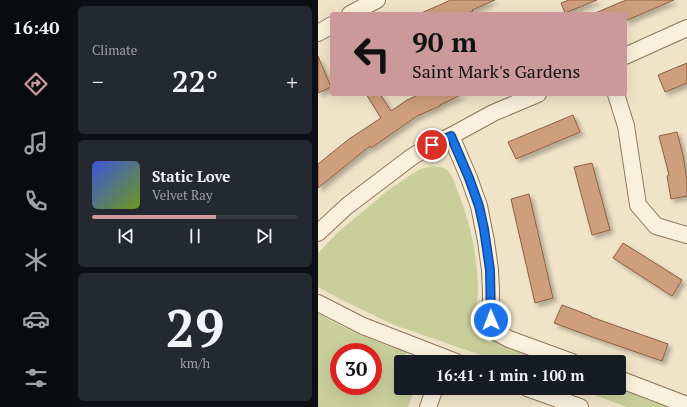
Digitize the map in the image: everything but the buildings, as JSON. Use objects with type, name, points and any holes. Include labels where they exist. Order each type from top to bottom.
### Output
[{"type":"street","points":[[354,12],[377,0]]},
{"type":"street","points":[[318,33],[330,26]]},
{"type":"street","points":[[627,55],[687,28]]},
{"type":"street","points":[[318,233],[346,206],[413,156],[493,113],[533,96]]},
{"type":"street","points":[[617,96],[626,126],[638,205],[656,226],[687,235]]},
{"type":"street","points":[[451,136],[479,206],[490,270],[490,313],[495,329],[498,333],[509,339],[553,355]]},
{"type":"street","points":[[318,303],[363,326],[433,355]]},
{"type":"street","points":[[626,382],[687,405]]},
{"type":"street","points":[[428,407],[432,395]]},
{"type":"street","points":[[547,395],[580,407]]},
{"type":"green space","points":[[433,166],[446,169],[455,183],[470,228],[475,252],[478,277],[476,320],[480,333],[489,343],[493,340],[529,355],[481,355],[394,325],[318,287],[318,253],[337,233],[387,191],[420,169]]},
{"type":"green space","points":[[318,313],[339,325],[381,343],[330,343],[330,395],[382,395],[382,343],[406,352],[406,355],[394,355],[394,395],[412,395],[408,407],[318,407]]},
{"type":"green space","points":[[626,390],[673,407],[627,407],[595,395],[626,395]]},
{"type":"route","points":[[432,145],[451,136],[479,206],[490,270],[491,320]]}]
